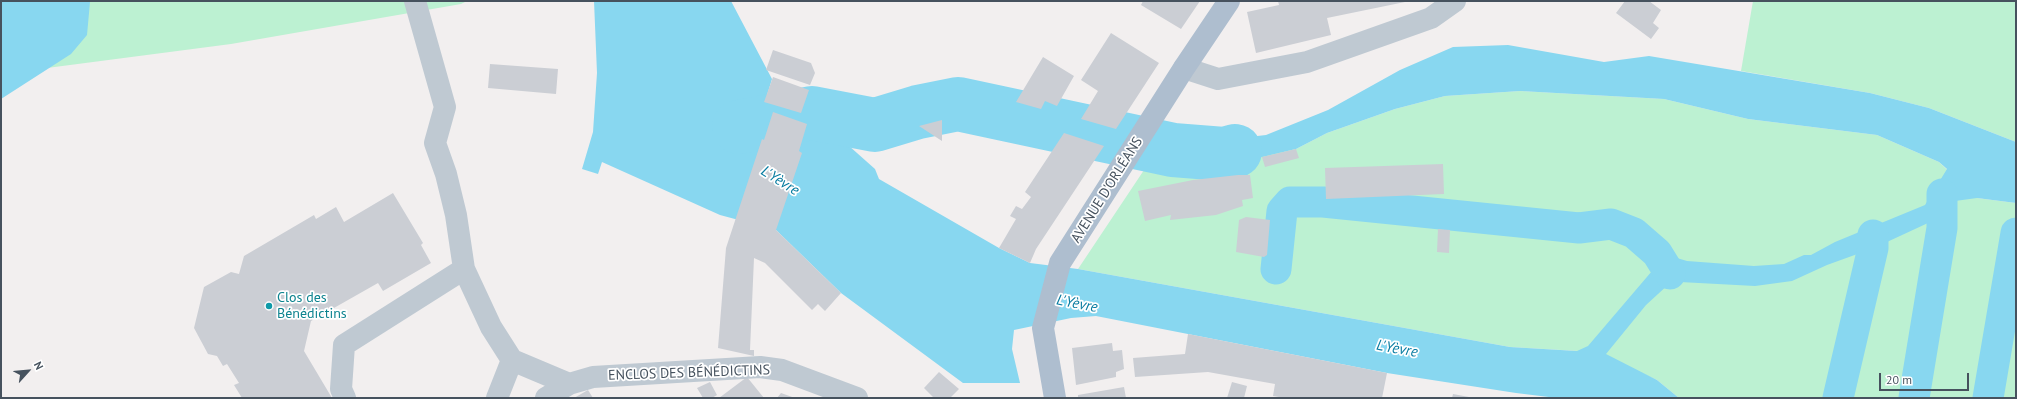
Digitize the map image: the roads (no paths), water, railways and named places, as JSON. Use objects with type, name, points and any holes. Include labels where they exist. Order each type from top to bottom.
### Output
[{"type":"main road","name":"AVENUE D'ORLÉANS","points":[[1055,398],[1043,328],[1060,263],[1184,68],[1229,1]]},
{"type":"lane","points":[[415,1],[445,108],[434,143],[446,174],[456,215],[464,269],[491,327],[512,360],[569,384]]},
{"type":"lane","points":[[1184,68],[1218,79],[1307,62],[1432,18],[1455,1]]},
{"type":"lane","points":[[345,398],[341,389],[344,345],[464,269]]},
{"type":"lane","points":[[497,398],[512,360]]},
{"type":"lane","name":"ENCLOS DES BÉNÉDICTINS","points":[[546,398],[569,384],[593,377],[760,367],[782,370],[857,398]]},
{"type":"water","points":[[1,1],[90,2],[87,35],[71,54],[1,99]]},
{"type":"water","name":"L'Yèvre","points":[[594,1],[731,1],[772,79],[765,102],[801,113],[812,113],[875,169],[879,179],[999,248],[1030,263],[1078,269],[1510,347],[1577,351],[1588,346],[1658,264],[1670,256],[1687,261],[1754,266],[1784,264],[1804,255],[1811,255],[1835,242],[1925,205],[1947,169],[1939,162],[1877,135],[1748,119],[1664,99],[1520,91],[1445,96],[1395,109],[1327,133],[1296,149],[1262,157],[1230,162],[1146,167],[1171,135],[1205,142],[1266,135],[1328,110],[1400,70],[1453,47],[1508,45],[1604,62],[1649,56],[1870,93],[1929,108],[2016,142],[2016,203],[1977,198],[1955,201],[1928,223],[1874,248],[1827,265],[1792,281],[1755,286],[1680,282],[1670,283],[1646,305],[1606,354],[1657,380],[1679,398],[1557,398],[1516,393],[1387,373],[1096,316],[1071,318],[1014,330],[1012,349],[1020,383],[963,383],[841,293],[776,230],[720,215],[602,162],[598,174],[582,169],[593,132],[597,73]]},
{"type":"waterway","points":[[739,127],[812,113],[875,125],[918,112],[958,104],[1173,150],[1224,154],[1235,151]]},
{"type":"waterway","points":[[1914,398],[1942,228],[1942,194]]},
{"type":"waterway","points":[[1276,269],[1282,211],[1290,202],[1323,202],[1579,228],[1611,224],[1634,233],[1657,253],[1670,274]]},
{"type":"waterway","points":[[1988,398],[2016,233]]},
{"type":"waterway","points":[[1838,398],[1873,248],[1873,235]]},
{"type":"place","name":"Clos des Bénédictins","points":[[269,306]]}]
